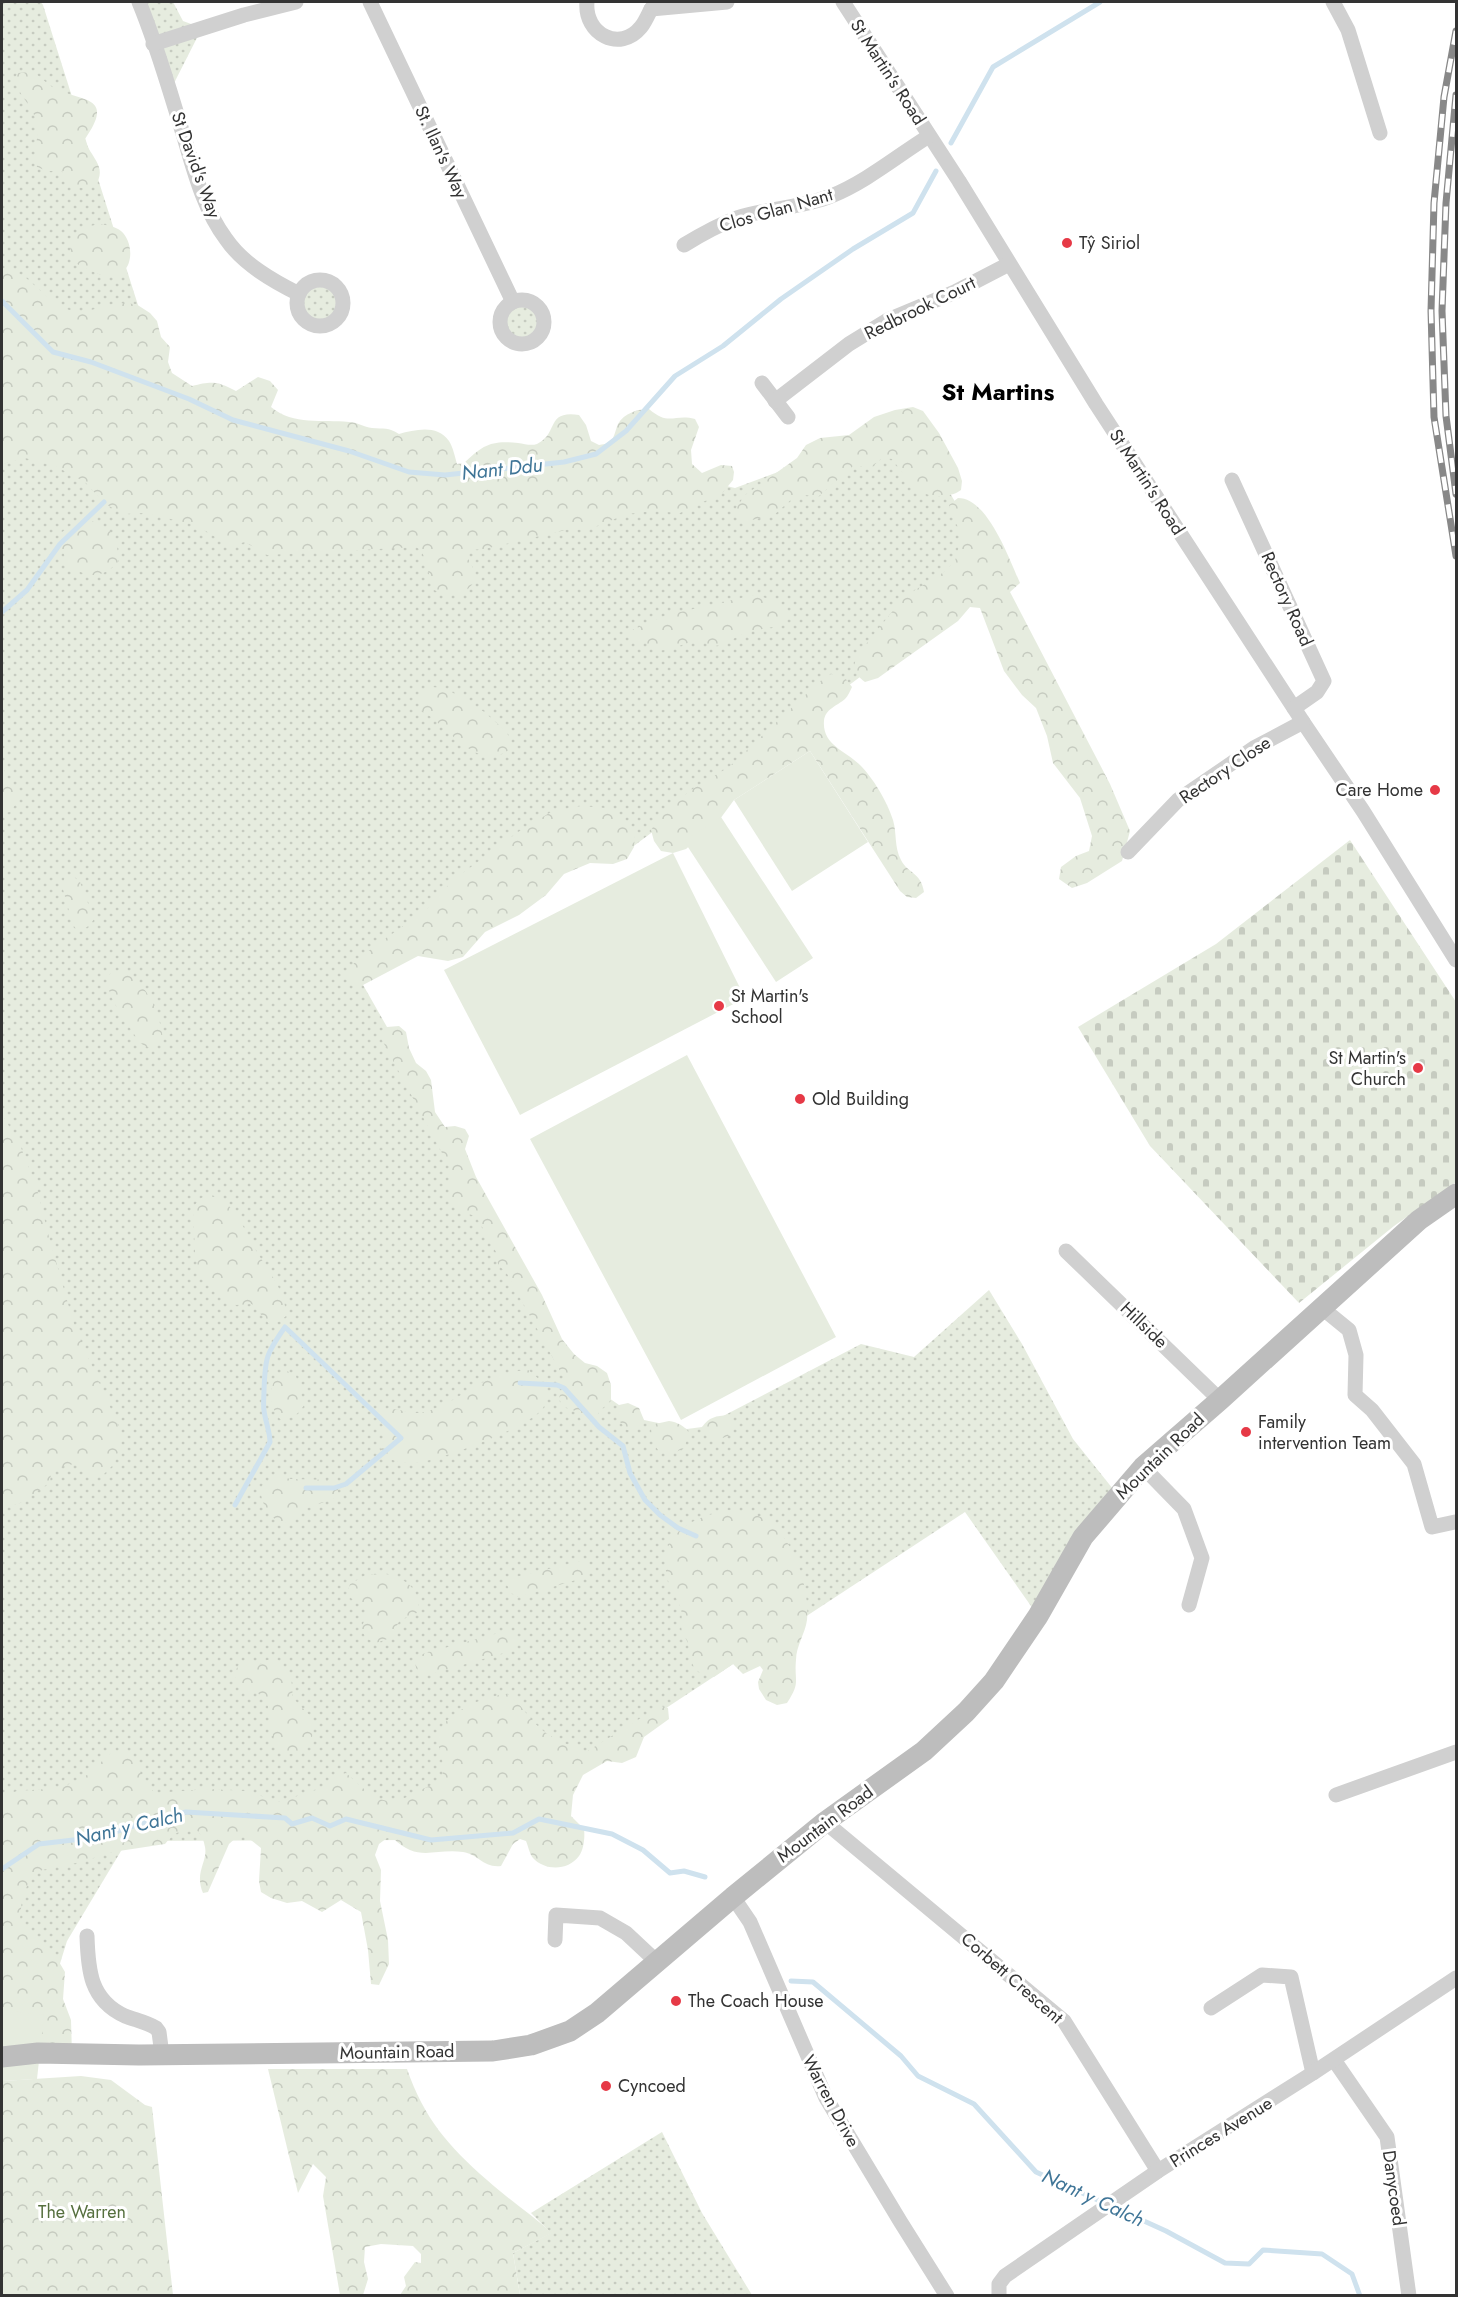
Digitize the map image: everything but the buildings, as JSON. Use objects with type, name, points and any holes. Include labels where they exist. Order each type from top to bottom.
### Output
[{"type":"main road","name":"Mountain Road","points":[[2,2057],[38,2053],[162,2055],[493,2051],[531,2045],[570,2031],[597,2013],[825,1822],[924,1751],[966,1712],[994,1681],[1038,1616],[1083,1537],[1143,1467],[1419,1220],[1456,1194]]},
{"type":"street","name":"St David's Way","points":[[139,2],[194,172],[210,212],[226,240],[246,260],[273,281],[299,294]]},
{"type":"street","points":[[153,44],[244,15],[296,2]]},
{"type":"street","name":"St. Ilan's Way","points":[[370,2],[513,302]]},
{"type":"street","points":[[587,2],[590,22],[599,35],[614,39],[631,35],[641,27],[648,5],[727,2]]},
{"type":"street","name":"St Martin's Road","points":[[843,2],[959,181],[1102,413],[1303,723],[1364,811],[1456,960]]},
{"type":"street","points":[[1333,2],[1348,30],[1380,133]]},
{"type":"street","name":"Clos Glan Nant","points":[[684,245],[711,228],[739,218],[831,196],[860,182],[929,136]]},
{"type":"street","name":"Redbrook Court","points":[[775,401],[849,344],[888,320],[955,292],[1009,264]]},
{"type":"street","points":[[762,383],[788,417]]},
{"type":"street","name":"Rectory Road","points":[[1232,480],[1324,681],[1317,692],[1294,708]]},
{"type":"street","name":"Rectory Close","points":[[1128,852],[1178,800],[1254,748],[1303,723]]},
{"type":"street","name":"Hillside","points":[[1066,1251],[1220,1400]]},
{"type":"street","points":[[1322,1308],[1348,1330],[1356,1355],[1355,1395],[1371,1410],[1414,1464],[1432,1527],[1455,1522]]},
{"type":"street","points":[[1143,1467],[1184,1509],[1202,1558],[1189,1605]]},
{"type":"street","points":[[1336,1795],[1456,1752]]},
{"type":"street","name":"Corbett Crescent","points":[[825,1822],[1050,2007],[1064,2021],[1158,2171]]},
{"type":"street","name":"Warren Drive","points":[[733,1897],[750,1922],[826,2098],[947,2295]]},
{"type":"street","points":[[555,1940],[556,1915],[600,1918],[626,1933],[657,1962]]},
{"type":"street","points":[[87,1936],[89,1968],[103,2002],[121,2014],[156,2028],[159,2032],[162,2055]]},
{"type":"street","points":[[1211,2008],[1262,1975],[1291,1977],[1313,2073]]},
{"type":"street","name":"Princes Avenue","points":[[999,2295],[999,2284],[1005,2276],[1158,2171],[1334,2060],[1456,1978]]},
{"type":"street","name":"Danycoed","points":[[1334,2060],[1386,2137],[1408,2295]]},
{"type":"green space","points":[[2,2],[41,2],[43,5],[174,419],[343,472],[663,471],[735,488],[826,454],[889,420],[951,495],[1010,592],[967,597],[619,857],[586,816],[358,976],[566,1368],[619,1405],[644,1420],[687,1429],[702,1427],[861,1344],[914,1357],[989,1290],[1022,1344],[1073,1439],[1117,1494],[1038,1616],[965,1512],[622,1737],[421,1840],[127,1841],[67,1941],[44,2015],[2,2010]]},
{"type":"green space","points":[[139,2],[173,2],[183,21],[202,28],[170,91]]},
{"type":"green space","points":[[31,72],[54,88],[91,102],[96,107],[94,125],[85,139],[99,167],[99,179],[95,186],[75,187],[68,184],[62,171],[47,171],[37,167],[36,120],[14,79],[18,73]]},
{"type":"green space","points":[[98,224],[119,229],[129,243],[130,258],[125,270],[119,274],[103,275],[75,263],[70,247],[73,236],[82,229]]},
{"type":"green space","points":[[8,268],[25,277],[59,307],[80,313],[117,303],[136,304],[150,313],[157,321],[161,337],[170,347],[168,362],[172,373],[192,386],[214,383],[236,391],[258,377],[270,381],[278,390],[271,407],[289,417],[352,422],[389,429],[399,434],[432,430],[449,441],[457,464],[464,463],[482,448],[494,443],[537,444],[548,435],[557,419],[568,414],[579,415],[586,425],[591,441],[599,445],[610,443],[618,424],[624,417],[636,411],[649,409],[662,417],[695,419],[699,427],[691,450],[692,464],[702,473],[721,465],[732,466],[733,480],[720,496],[680,513],[653,511],[627,514],[587,530],[570,529],[484,549],[469,550],[465,553],[476,579],[468,589],[452,595],[434,590],[422,551],[416,547],[267,555],[245,542],[230,546],[196,525],[145,513],[124,514],[105,504],[85,482],[55,466],[25,458],[2,464],[2,269]]},
{"type":"green space","points":[[320,280],[336,287],[343,303],[336,319],[320,326],[304,319],[297,303],[304,287]]},
{"type":"green space","points":[[522,300],[531,301],[538,306],[543,313],[543,331],[538,338],[531,343],[522,344],[513,343],[506,338],[501,331],[500,322],[501,313],[506,306],[513,301]]},
{"type":"green space","points":[[913,407],[923,411],[939,433],[958,468],[962,481],[961,490],[943,496],[925,494],[913,486],[892,459],[882,458],[873,466],[853,466],[819,496],[803,495],[793,498],[774,515],[744,522],[738,518],[736,508],[745,495],[797,458],[806,445],[820,438],[849,435],[874,417]]},
{"type":"green space","points":[[958,498],[969,501],[979,508],[996,532],[1020,583],[1010,592],[1110,784],[1130,831],[1122,861],[1087,883],[1072,888],[1059,879],[1061,867],[1076,856],[1089,851],[1092,836],[1080,798],[1053,763],[1047,736],[1036,708],[1022,695],[1004,671],[980,608],[970,607],[958,621],[878,678],[865,682],[855,670],[858,654],[904,597],[944,572],[955,561],[959,546],[959,529],[949,505]]},
{"type":"green space","points":[[88,520],[108,530],[117,546],[118,562],[106,572],[95,575],[69,567],[60,544],[62,532],[73,524]]},
{"type":"green space","points":[[754,595],[774,600],[787,610],[789,618],[779,625],[745,633],[727,643],[715,646],[694,642],[659,650],[645,642],[634,642],[628,636],[630,631],[667,615]]},
{"type":"green space","points":[[831,674],[845,678],[852,687],[845,699],[827,713],[824,729],[831,742],[860,765],[879,790],[893,820],[899,855],[904,865],[920,881],[924,892],[916,898],[907,897],[900,891],[810,751],[734,800],[720,819],[686,849],[673,853],[661,851],[654,841],[651,830],[664,811],[694,788],[729,767],[819,682]]},
{"type":"green space","points":[[431,687],[445,688],[483,711],[506,731],[510,739],[509,750],[497,756],[485,756],[463,745],[421,710],[420,697]]},
{"type":"green space","points":[[810,751],[868,842],[792,891],[734,800]]},
{"type":"green space","points":[[2,763],[9,785],[18,794],[17,802],[10,812],[2,813]]},
{"type":"green space","points":[[581,806],[605,808],[624,819],[635,835],[634,847],[627,859],[613,864],[590,863],[564,874],[546,895],[519,915],[485,932],[463,957],[448,961],[418,956],[363,985],[358,987],[351,985],[347,975],[351,966],[428,908],[452,881],[518,832],[551,812]]},
{"type":"green space","points":[[721,817],[813,958],[776,982],[684,841]]},
{"type":"green space","points":[[1350,840],[1456,1002],[1456,1182],[1394,1226],[1299,1303],[1150,1146],[1078,1027],[1216,944]]},
{"type":"green space","points":[[673,853],[745,998],[520,1115],[444,970]]},
{"type":"green space","points":[[73,876],[80,882],[94,919],[87,927],[77,930],[73,925],[62,886],[65,877]]},
{"type":"green space","points":[[119,970],[129,974],[137,981],[155,1008],[163,1040],[154,1048],[146,1047],[139,1042],[112,998],[108,980],[110,974]]},
{"type":"green space","points":[[399,1026],[406,1032],[409,1048],[416,1063],[426,1071],[431,1080],[435,1112],[445,1127],[455,1126],[465,1129],[469,1136],[465,1149],[476,1177],[542,1295],[562,1339],[585,1363],[597,1366],[607,1373],[611,1385],[611,1399],[600,1410],[594,1422],[581,1420],[578,1412],[562,1406],[559,1398],[566,1375],[560,1371],[506,1272],[499,1266],[496,1252],[476,1216],[461,1210],[452,1199],[449,1186],[451,1170],[381,1038],[387,1027]]},
{"type":"green space","points":[[687,1055],[836,1337],[681,1420],[530,1139]]},
{"type":"green space","points":[[2,1114],[20,1145],[37,1189],[75,1328],[118,1425],[121,1444],[114,1464],[103,1475],[92,1478],[79,1463],[59,1467],[51,1473],[50,1483],[28,1499],[17,1504],[2,1506]]},
{"type":"green space","points":[[212,1195],[236,1214],[279,1288],[286,1316],[280,1321],[270,1325],[252,1304],[236,1305],[215,1291],[199,1272],[195,1253],[193,1207],[201,1198]]},
{"type":"green space","points":[[528,1370],[544,1386],[547,1397],[543,1408],[522,1424],[448,1455],[421,1462],[406,1463],[381,1456],[380,1449],[385,1434],[382,1422],[376,1413],[388,1409],[412,1413],[425,1412],[441,1406],[492,1378]]},
{"type":"green space","points":[[287,1371],[296,1376],[304,1405],[294,1416],[280,1419],[271,1403],[271,1393],[277,1375]]},
{"type":"green space","points":[[628,1403],[639,1408],[644,1420],[638,1429],[627,1430],[615,1416],[619,1405]]},
{"type":"green space","points":[[728,1415],[734,1421],[733,1430],[729,1435],[712,1440],[703,1431],[702,1427],[710,1419]]},
{"type":"green space","points":[[669,1421],[685,1428],[689,1433],[684,1448],[672,1454],[658,1450],[652,1441],[651,1428],[655,1424]]},
{"type":"green space","points":[[276,1476],[291,1479],[331,1480],[338,1486],[338,1497],[302,1510],[293,1521],[281,1524],[265,1506],[261,1494],[264,1483]]},
{"type":"green space","points":[[727,1510],[758,1516],[777,1528],[792,1552],[803,1579],[807,1620],[796,1655],[795,1686],[787,1703],[777,1705],[766,1700],[759,1689],[758,1682],[763,1670],[760,1666],[743,1674],[733,1664],[714,1677],[697,1671],[682,1632],[681,1609],[669,1584],[666,1568],[666,1554],[670,1542],[687,1525]]},
{"type":"green space","points":[[581,1561],[587,1565],[587,1572],[576,1580],[518,1597],[511,1593],[507,1585],[512,1578]]},
{"type":"green space","points":[[386,1574],[411,1586],[417,1597],[419,1612],[400,1620],[390,1638],[376,1643],[366,1638],[361,1629],[366,1616],[366,1607],[355,1602],[347,1594],[350,1584],[366,1575]]},
{"type":"green space","points":[[502,1632],[512,1634],[516,1639],[515,1645],[504,1653],[431,1674],[421,1673],[416,1668],[415,1660],[419,1655]]},
{"type":"green space","points":[[267,1660],[278,1660],[285,1668],[291,1681],[292,1697],[313,1719],[311,1740],[309,1745],[300,1752],[286,1754],[275,1743],[268,1706],[258,1693],[248,1692],[237,1683],[234,1673],[240,1663],[248,1662],[259,1665]]},
{"type":"green space","points":[[507,1694],[544,1732],[586,1752],[661,1706],[668,1708],[669,1719],[644,1737],[636,1757],[622,1763],[607,1761],[583,1775],[573,1795],[571,1816],[584,1829],[584,1843],[579,1856],[574,1861],[563,1867],[544,1865],[532,1857],[526,1841],[520,1839],[513,1844],[501,1866],[495,1866],[463,1852],[427,1853],[410,1850],[393,1838],[387,1838],[379,1844],[375,1855],[381,1870],[380,1901],[388,1940],[389,1964],[379,1985],[371,1984],[361,1912],[341,1900],[322,1912],[302,1901],[287,1903],[261,1892],[259,1881],[261,1848],[247,1837],[238,1836],[229,1844],[208,1892],[203,1893],[200,1873],[205,1858],[205,1847],[202,1838],[194,1829],[182,1830],[165,1844],[106,1853],[86,1861],[42,1870],[30,1879],[22,1898],[20,1919],[24,1930],[52,1950],[65,1972],[63,1999],[71,2020],[72,2054],[2,2057],[2,1796],[17,1791],[61,1788],[87,1775],[113,1751],[127,1751],[155,1793],[209,1789],[247,1791],[279,1802],[325,1787],[336,1776],[346,1773],[372,1795],[388,1801],[398,1800],[440,1779],[443,1764],[438,1738],[440,1729],[446,1721],[465,1707]]},
{"type":"green space","points":[[2,2010],[44,2015],[37,2079],[2,2081]]},
{"type":"green space","points":[[268,2069],[407,2069],[421,2102],[449,2143],[487,2180],[552,2233],[513,2253],[520,2295],[400,2295],[406,2286],[404,2277],[415,2262],[421,2263],[421,2254],[413,2246],[381,2244],[365,2247],[364,2262],[368,2279],[363,2295],[340,2295],[323,2196],[326,2177],[313,2164],[298,2193]]},
{"type":"green space","name":"The Warren","points":[[81,2076],[111,2080],[145,2105],[152,2107],[173,2295],[2,2296],[2,2081]]},
{"type":"green space","points":[[662,2132],[702,2213],[752,2295],[520,2295],[513,2253],[551,2233],[531,2213]]},
{"type":"waterway","name":"Nant Ddu","points":[[951,143],[993,67],[1100,2]]},
{"type":"waterway","name":"Nant Ddu","points":[[2,301],[53,352],[91,362],[189,399],[233,420],[349,451],[409,472],[445,475],[564,462],[596,454],[626,431],[675,376],[723,346],[781,299],[853,249],[913,213],[936,171]]},
{"type":"waterway","points":[[2,612],[27,590],[60,544],[104,502]]},
{"type":"waterway","points":[[235,1505],[270,1442],[264,1408],[265,1371],[270,1350],[285,1327],[401,1438],[346,1484],[334,1488],[306,1488]]},
{"type":"waterway","points":[[520,1383],[557,1385],[564,1388],[599,1427],[623,1446],[630,1473],[645,1500],[678,1528],[696,1536]]},
{"type":"waterway","name":"Nant y Calch","points":[[2,1869],[39,1844],[99,1837],[186,1812],[285,1818],[292,1824],[312,1818],[330,1826],[346,1819],[431,1840],[513,1833],[539,1819],[612,1834],[643,1850],[670,1873],[684,1871],[705,1877]]},
{"type":"waterway","name":"Nant y Calch","points":[[791,1981],[813,1982],[901,2056],[918,2076],[974,2104],[1036,2172],[1166,2231],[1225,2263],[1249,2264],[1263,2250],[1322,2254],[1352,2274],[1360,2296]]},
{"type":"railway","points":[[1456,31],[1444,97],[1434,203],[1431,311],[1434,417],[1456,556]]},
{"type":"railway","points":[[1456,95],[1446,203],[1442,311],[1446,416],[1456,494]]},
{"type":"place","name":"Tŷ Siriol","points":[[1067,243]]},
{"type":"place","name":"Care Home","points":[[1435,790]]},
{"type":"place","name":"St Martin's School","points":[[719,1006]]},
{"type":"place","name":"St Martin's Church","points":[[1418,1068]]},
{"type":"place","name":"Old Building","points":[[800,1099]]},
{"type":"place","name":"Family intervention Team","points":[[1246,1432]]},
{"type":"place","name":"The Coach House","points":[[676,2001]]},
{"type":"place","name":"Cyncoed","points":[[606,2086]]},
{"type":"district","name":"St Martins","points":[[998,391]]}]
